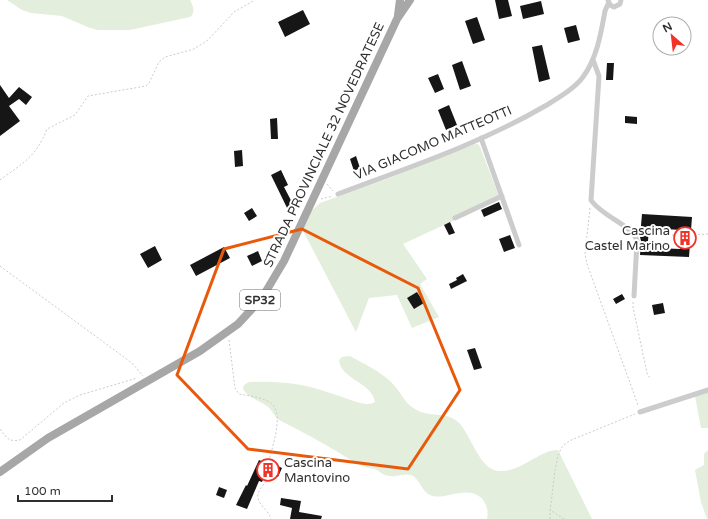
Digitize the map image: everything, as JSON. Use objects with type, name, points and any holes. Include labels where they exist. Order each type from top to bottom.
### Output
[{"type":"main road","name":"STRADA PROVINCIALE 32 NOVEDRATESE","points":[[397,19],[400,0]]},
{"type":"main road","name":"STRADA PROVINCIALE 32 NOVEDRATESE","points":[[0,472],[48,438],[200,351],[238,324],[262,298],[284,261],[397,19],[410,0]]},
{"type":"street","name":"VIA GIACOMO MATTEOTTI","points":[[604,19],[609,11],[620,4],[622,0]]},
{"type":"street","name":"VIA GIACOMO MATTEOTTI","points":[[338,194],[481,138],[519,120],[571,89],[583,77],[593,60],[608,1]]},
{"type":"street","points":[[608,1],[614,7]]},
{"type":"street","points":[[593,60],[599,76],[591,200],[600,210],[635,234],[637,241],[634,296]]},
{"type":"street","points":[[481,138],[519,246]]},
{"type":"street","points":[[455,218],[502,196]]},
{"type":"street","points":[[640,412],[708,390]]},
{"type":"path","points":[[0,180],[33,156],[42,143],[47,129],[75,115],[88,96],[146,86],[149,83],[159,62],[165,57],[194,49],[208,40],[234,12],[255,0]]},
{"type":"path","points":[[323,178],[332,190],[338,194]]},
{"type":"path","points":[[312,201],[338,194]]},
{"type":"path","points":[[550,519],[554,476],[560,451],[563,446],[569,441],[640,412],[586,264],[585,254],[587,228],[591,200]]},
{"type":"path","points":[[648,234],[681,235]]},
{"type":"path","points":[[690,235],[708,234]]},
{"type":"path","points":[[0,266],[132,363],[143,376],[80,395],[69,400],[20,440],[8,440],[0,429]]},
{"type":"path","points":[[634,296],[633,307],[636,322],[647,373],[651,378]]},
{"type":"path","points":[[226,332],[230,344],[235,388],[239,394],[262,399],[272,405],[278,414],[277,426],[269,461]]},
{"type":"path","points":[[269,478],[258,493],[259,500],[271,519]]},
{"type":"path","points":[[550,510],[564,519]]},
{"type":"highlighted area","points":[[302,229],[418,288],[460,390],[408,469],[248,449],[177,375],[224,249]]},
{"type":"green space","points":[[7,0],[190,0],[193,7],[193,13],[190,17],[130,30],[98,30],[62,16],[31,13],[22,10]]},
{"type":"green space","points":[[478,144],[480,147],[500,199],[403,244],[427,279],[420,284],[439,317],[412,328],[397,295],[369,298],[356,332],[302,229],[310,212],[320,203],[384,180]]},
{"type":"green space","points":[[350,356],[387,378],[415,409],[420,412],[443,415],[458,422],[486,465],[492,469],[507,471],[545,453],[558,450],[592,519],[487,519],[488,512],[485,502],[477,495],[465,492],[441,496],[430,495],[411,475],[406,474],[388,476],[377,470],[362,466],[279,420],[267,406],[251,397],[243,389],[244,385],[249,382],[288,383],[314,388],[360,403],[368,404],[375,402],[373,395],[363,385],[350,377],[341,367],[339,360],[342,357]]},
{"type":"green space","points":[[708,391],[708,428],[701,428],[695,396]]},
{"type":"green space","points":[[708,450],[707,519],[701,502],[695,470],[704,465],[704,454]]},
{"type":"building","points":[[495,0],[508,0],[512,16],[499,19]]},
{"type":"building","points":[[541,1],[544,14],[523,19],[520,6]]},
{"type":"building","points":[[303,10],[310,24],[285,37],[278,22]]},
{"type":"building","points":[[477,17],[485,40],[473,44],[465,21]]},
{"type":"building","points":[[576,25],[580,40],[568,43],[564,28]]},
{"type":"building","points":[[542,45],[550,79],[539,82],[532,47]]},
{"type":"building","points":[[462,61],[471,86],[460,90],[452,65]]},
{"type":"building","points":[[607,63],[614,63],[613,80],[606,80]]},
{"type":"building","points":[[438,74],[444,89],[435,93],[428,78]]},
{"type":"building","points":[[0,85],[9,98],[19,87],[32,97],[26,105],[19,99],[9,106],[20,121],[0,136]]},
{"type":"building","points":[[449,105],[457,125],[446,130],[438,110]]},
{"type":"building","points":[[625,116],[637,117],[637,124],[625,123]]},
{"type":"building","points":[[277,118],[278,139],[271,139],[270,119]]},
{"type":"building","points":[[242,150],[243,166],[235,167],[234,151]]},
{"type":"building","points":[[356,156],[360,168],[354,171],[350,159]]},
{"type":"building","points":[[281,170],[288,185],[284,187],[295,208],[289,212],[271,175]]},
{"type":"building","points":[[499,202],[502,209],[484,217],[481,210]]},
{"type":"building","points":[[252,208],[257,216],[249,221],[244,213]]},
{"type":"building","name":"Cascina Castel Marino","points":[[642,214],[692,217],[689,257],[640,255]],"holes":[[[649,228],[681,230],[680,249],[657,248],[657,242],[648,241]]]},
{"type":"building","points":[[450,222],[455,233],[449,235],[444,225]]},
{"type":"building","points":[[510,235],[515,248],[504,252],[499,239]]},
{"type":"building","points":[[155,246],[162,260],[148,268],[140,254]]},
{"type":"building","points":[[224,247],[230,258],[196,276],[190,265]]},
{"type":"building","points":[[258,251],[262,261],[252,266],[247,256]]},
{"type":"building","points":[[463,274],[467,281],[451,289],[449,284],[457,280],[456,278]]},
{"type":"building","points":[[417,292],[424,303],[414,309],[407,298]]},
{"type":"building","points":[[622,294],[625,299],[616,304],[613,299]]},
{"type":"building","points":[[663,303],[665,313],[654,315],[652,305]]},
{"type":"building","points":[[475,348],[482,368],[474,370],[467,350]]},
{"type":"building","points":[[259,460],[275,467],[276,465],[282,468],[278,477],[266,472],[262,482],[259,481],[247,509],[236,505],[246,485],[247,486]]},
{"type":"building","points":[[219,487],[227,490],[224,498],[216,495]]},
{"type":"building","points":[[281,498],[301,501],[299,512],[322,516],[321,519],[290,519],[292,508],[280,505]]},
{"type":"place","name":"Cascina Castel Marino","points":[[685,238]]},
{"type":"place","name":"Cascina Mantovino","points":[[268,470]]}]
